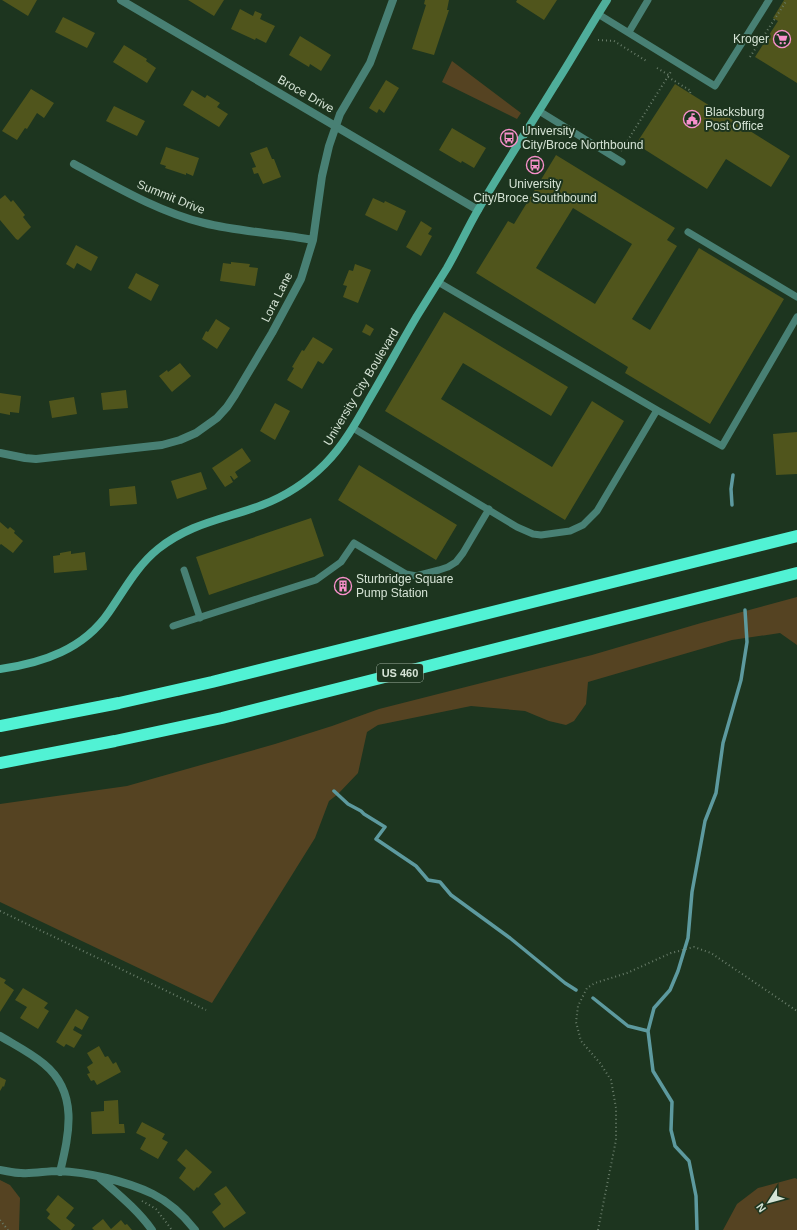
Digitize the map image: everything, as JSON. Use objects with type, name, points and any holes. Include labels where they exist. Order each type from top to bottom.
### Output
[{"type":"highway","points":[[0,726],[111,705],[212,682],[797,536]]},
{"type":"highway","name":"US 460","points":[[0,763],[92,746],[222,718],[797,574]]},
{"type":"main road","name":"University City Boulevard","points":[[0,669],[48,659],[81,640],[90,634],[105,618],[139,568],[157,549],[171,539],[198,525],[261,505],[290,492],[303,484],[336,452],[353,428],[447,268],[478,210],[607,0]]},
{"type":"street","name":"Broce Drive","points":[[121,0],[478,210]]},
{"type":"street","name":"Lora Lane","points":[[0,453],[36,459],[162,445],[180,440],[196,432],[217,418],[236,396],[301,279],[313,240],[322,176],[329,146],[340,114],[370,63],[393,0]]},
{"type":"street","name":"Summit Drive","points":[[74,164],[130,194],[188,219],[229,228],[313,240]]},
{"type":"street","points":[[0,1036],[43,1063],[51,1070],[62,1086],[68,1104],[69,1128],[60,1172]]},
{"type":"street","points":[[0,1170],[21,1173],[60,1172],[97,1176],[128,1185],[154,1195],[175,1208],[195,1230]]},
{"type":"street","points":[[97,1176],[128,1203],[152,1230]]},
{"type":"lane","points":[[629,32],[648,0]]},
{"type":"lane","points":[[598,14],[715,86],[769,0]]},
{"type":"lane","points":[[539,111],[619,160]]},
{"type":"lane","points":[[688,232],[797,297]]},
{"type":"lane","points":[[438,282],[657,410],[722,446],[797,317]]},
{"type":"lane","points":[[353,428],[517,527],[533,534],[541,534],[570,531],[582,525],[597,511],[657,410]]},
{"type":"lane","points":[[173,626],[316,580],[341,562],[354,543],[406,574],[416,576],[448,567],[456,562],[463,553],[489,509]]},
{"type":"lane","points":[[184,570],[200,618]]},
{"type":"path","points":[[750,55],[787,0]]},
{"type":"path","points":[[598,40],[614,41],[648,62]]},
{"type":"path","points":[[619,160],[626,143],[677,63]]},
{"type":"path","points":[[657,68],[691,91],[690,93]]},
{"type":"path","points":[[609,142],[626,143]]},
{"type":"path","points":[[0,910],[206,1010]]},
{"type":"path","points":[[598,1230],[616,1140],[616,1108],[611,1080],[600,1063],[581,1041],[576,1022],[578,1006],[588,988],[594,983],[627,973],[671,953],[694,947],[711,953],[797,1011]]},
{"type":"path","points":[[0,1220],[8,1230]]},
{"type":"shaded area","points":[[452,61],[521,113],[517,119],[442,82]]},
{"type":"shaded area","points":[[797,597],[797,645],[780,633],[732,640],[588,682],[586,704],[574,721],[566,725],[549,721],[525,711],[471,706],[378,725],[367,732],[358,773],[338,794],[329,801],[315,838],[212,1003],[0,902],[0,804],[127,786],[275,744],[379,709],[592,655]]},
{"type":"shaded area","points":[[795,1178],[797,1179],[797,1230],[723,1230],[737,1204],[758,1188]]},
{"type":"shaded area","points":[[0,1180],[10,1185],[20,1198],[19,1230],[0,1230]]},
{"type":"building","points":[[2,0],[37,0],[28,16]]},
{"type":"building","points":[[188,0],[224,0],[214,16]]},
{"type":"building","points":[[425,0],[449,0],[447,10],[449,10],[434,55],[412,49],[426,5],[424,4]]},
{"type":"building","points":[[517,0],[557,0],[544,20],[516,2]]},
{"type":"building","name":"Kroger","points":[[784,0],[797,0],[797,83],[755,57],[778,21],[773,18]]},
{"type":"building","points":[[240,9],[253,16],[255,11],[262,14],[260,19],[275,26],[266,43],[256,38],[255,40],[231,29]]},
{"type":"building","points":[[63,17],[95,33],[87,48],[55,32]]},
{"type":"building","points":[[300,36],[331,55],[321,71],[310,64],[309,67],[289,55]]},
{"type":"building","points":[[124,45],[147,59],[146,61],[156,68],[147,83],[113,62]]},
{"type":"building","points":[[386,80],[399,88],[384,113],[379,109],[377,113],[369,108]]},
{"type":"building","name":"Blacksburg Post Office","points":[[675,84],[790,156],[771,187],[726,159],[707,189],[636,144]]},
{"type":"building","points":[[31,89],[54,103],[44,118],[37,113],[27,129],[25,128],[17,140],[2,131]]},
{"type":"building","points":[[192,90],[205,98],[207,95],[220,103],[217,107],[228,114],[219,127],[183,105]]},
{"type":"building","points":[[114,106],[145,121],[137,136],[106,121]]},
{"type":"building","points":[[452,128],[486,148],[474,168],[462,161],[461,163],[439,150]]},
{"type":"building","points":[[166,147],[199,158],[193,176],[165,168],[166,166],[160,164]]},
{"type":"building","points":[[267,147],[272,159],[274,159],[281,177],[263,184],[258,173],[254,174],[252,168],[256,167],[250,153]]},
{"type":"building","points":[[556,155],[675,228],[667,240],[677,246],[632,319],[650,330],[699,248],[784,299],[710,424],[625,373],[628,367],[476,273],[508,221],[514,224]],"holes":[[[573,208],[632,244],[595,304],[536,268]]]},
{"type":"building","points":[[5,195],[11,202],[13,200],[25,215],[23,217],[31,227],[18,240],[0,220],[0,199]]},
{"type":"building","points":[[373,198],[384,203],[385,201],[406,211],[397,231],[365,215]]},
{"type":"building","points":[[421,221],[432,228],[428,234],[432,236],[421,256],[406,247]]},
{"type":"building","points":[[76,245],[98,257],[91,271],[77,263],[74,269],[66,264]]},
{"type":"building","points":[[231,262],[250,264],[249,267],[258,268],[255,286],[220,281],[223,263],[231,264]]},
{"type":"building","points":[[355,264],[371,270],[358,303],[343,297],[347,286],[343,285],[349,270],[353,271]]},
{"type":"building","points":[[136,273],[159,285],[151,301],[128,288]]},
{"type":"building","points":[[444,312],[568,387],[551,416],[463,363],[441,399],[552,467],[592,401],[624,421],[565,520],[385,411]]},
{"type":"building","points":[[216,319],[230,328],[217,349],[202,339],[206,331],[208,332]]},
{"type":"building","points":[[366,324],[374,329],[370,336],[362,332]]},
{"type":"building","points":[[313,337],[333,349],[323,364],[318,361],[302,389],[287,380],[294,368],[292,367],[302,350],[304,351]]},
{"type":"building","points":[[180,363],[191,376],[172,392],[159,376],[167,370],[168,372]]},
{"type":"building","points":[[126,390],[128,408],[103,410],[101,393]]},
{"type":"building","points":[[0,393],[21,396],[19,413],[10,412],[10,415],[0,413]]},
{"type":"building","points":[[74,397],[77,414],[52,418],[49,401]]},
{"type":"building","points":[[275,403],[290,411],[275,440],[260,431]]},
{"type":"building","points":[[797,432],[797,474],[776,475],[773,434]]},
{"type":"building","points":[[242,448],[251,461],[235,472],[238,477],[234,480],[230,476],[233,482],[225,487],[212,468]]},
{"type":"building","points":[[359,465],[457,525],[436,560],[338,500]]},
{"type":"building","points":[[201,472],[207,489],[177,499],[171,481]]},
{"type":"building","points":[[135,486],[137,504],[110,506],[109,489]]},
{"type":"building","points":[[311,518],[324,556],[209,595],[196,557]]},
{"type":"building","points":[[0,522],[8,529],[10,527],[15,531],[14,533],[23,541],[13,553],[1,544],[0,545]]},
{"type":"building","points":[[71,551],[71,554],[85,552],[87,570],[54,573],[53,556]]},
{"type":"building","name":"Sturbridge Square Pump Station","points":[[349,580],[351,587],[338,591],[336,585]]},
{"type":"building","points":[[0,977],[6,980],[4,983],[14,990],[0,1012]]},
{"type":"building","points":[[23,988],[48,1003],[44,1008],[49,1011],[38,1029],[20,1018],[27,1007],[15,1000]]},
{"type":"building","points":[[76,1009],[89,1017],[82,1030],[75,1026],[73,1030],[82,1035],[74,1048],[66,1044],[64,1047],[56,1042]]},
{"type":"building","points":[[99,1046],[105,1057],[108,1056],[113,1064],[116,1062],[121,1072],[97,1085],[94,1080],[91,1081],[87,1074],[90,1073],[87,1067],[93,1063],[87,1053]]},
{"type":"building","points":[[0,1077],[6,1080],[4,1087],[3,1086],[0,1091]]},
{"type":"building","points":[[118,1100],[119,1124],[124,1124],[125,1133],[92,1134],[91,1112],[104,1111],[104,1101]]},
{"type":"building","points":[[142,1122],[165,1134],[162,1139],[168,1142],[158,1159],[140,1149],[146,1138],[136,1133]]},
{"type":"building","points":[[186,1149],[212,1172],[194,1191],[179,1178],[186,1168],[177,1160]]},
{"type":"building","points":[[226,1186],[246,1213],[224,1228],[212,1212],[221,1204],[214,1194]]},
{"type":"building","points":[[58,1195],[74,1208],[66,1218],[75,1225],[71,1230],[61,1230],[47,1218],[50,1214],[46,1210]]},
{"type":"building","points":[[103,1219],[111,1229],[121,1220],[132,1230],[94,1230],[92,1228]]},
{"type":"waterway","points":[[732,505],[731,489],[733,475]]},
{"type":"waterway","points":[[697,1230],[696,1196],[689,1161],[675,1146],[671,1130],[672,1102],[653,1071],[648,1031],[654,1008],[670,990],[678,971],[688,938],[692,892],[705,821],[716,793],[723,743],[741,680],[747,642],[745,610]]},
{"type":"waterway","points":[[334,791],[348,804],[385,827],[376,839],[416,866],[428,880],[440,882],[451,895],[510,938],[565,983],[576,990]]},
{"type":"waterway","points":[[593,998],[628,1026],[648,1031]]},
{"type":"place","name":"Kroger","points":[[782,39]]},
{"type":"place","name":"Blacksburg Post Office","points":[[692,119]]},
{"type":"place","name":"University City/Broce Northbound","points":[[509,138]]},
{"type":"place","name":"University City/Broce Southbound","points":[[535,165]]},
{"type":"place","name":"Sturbridge Square Pump Station","points":[[343,586]]}]
